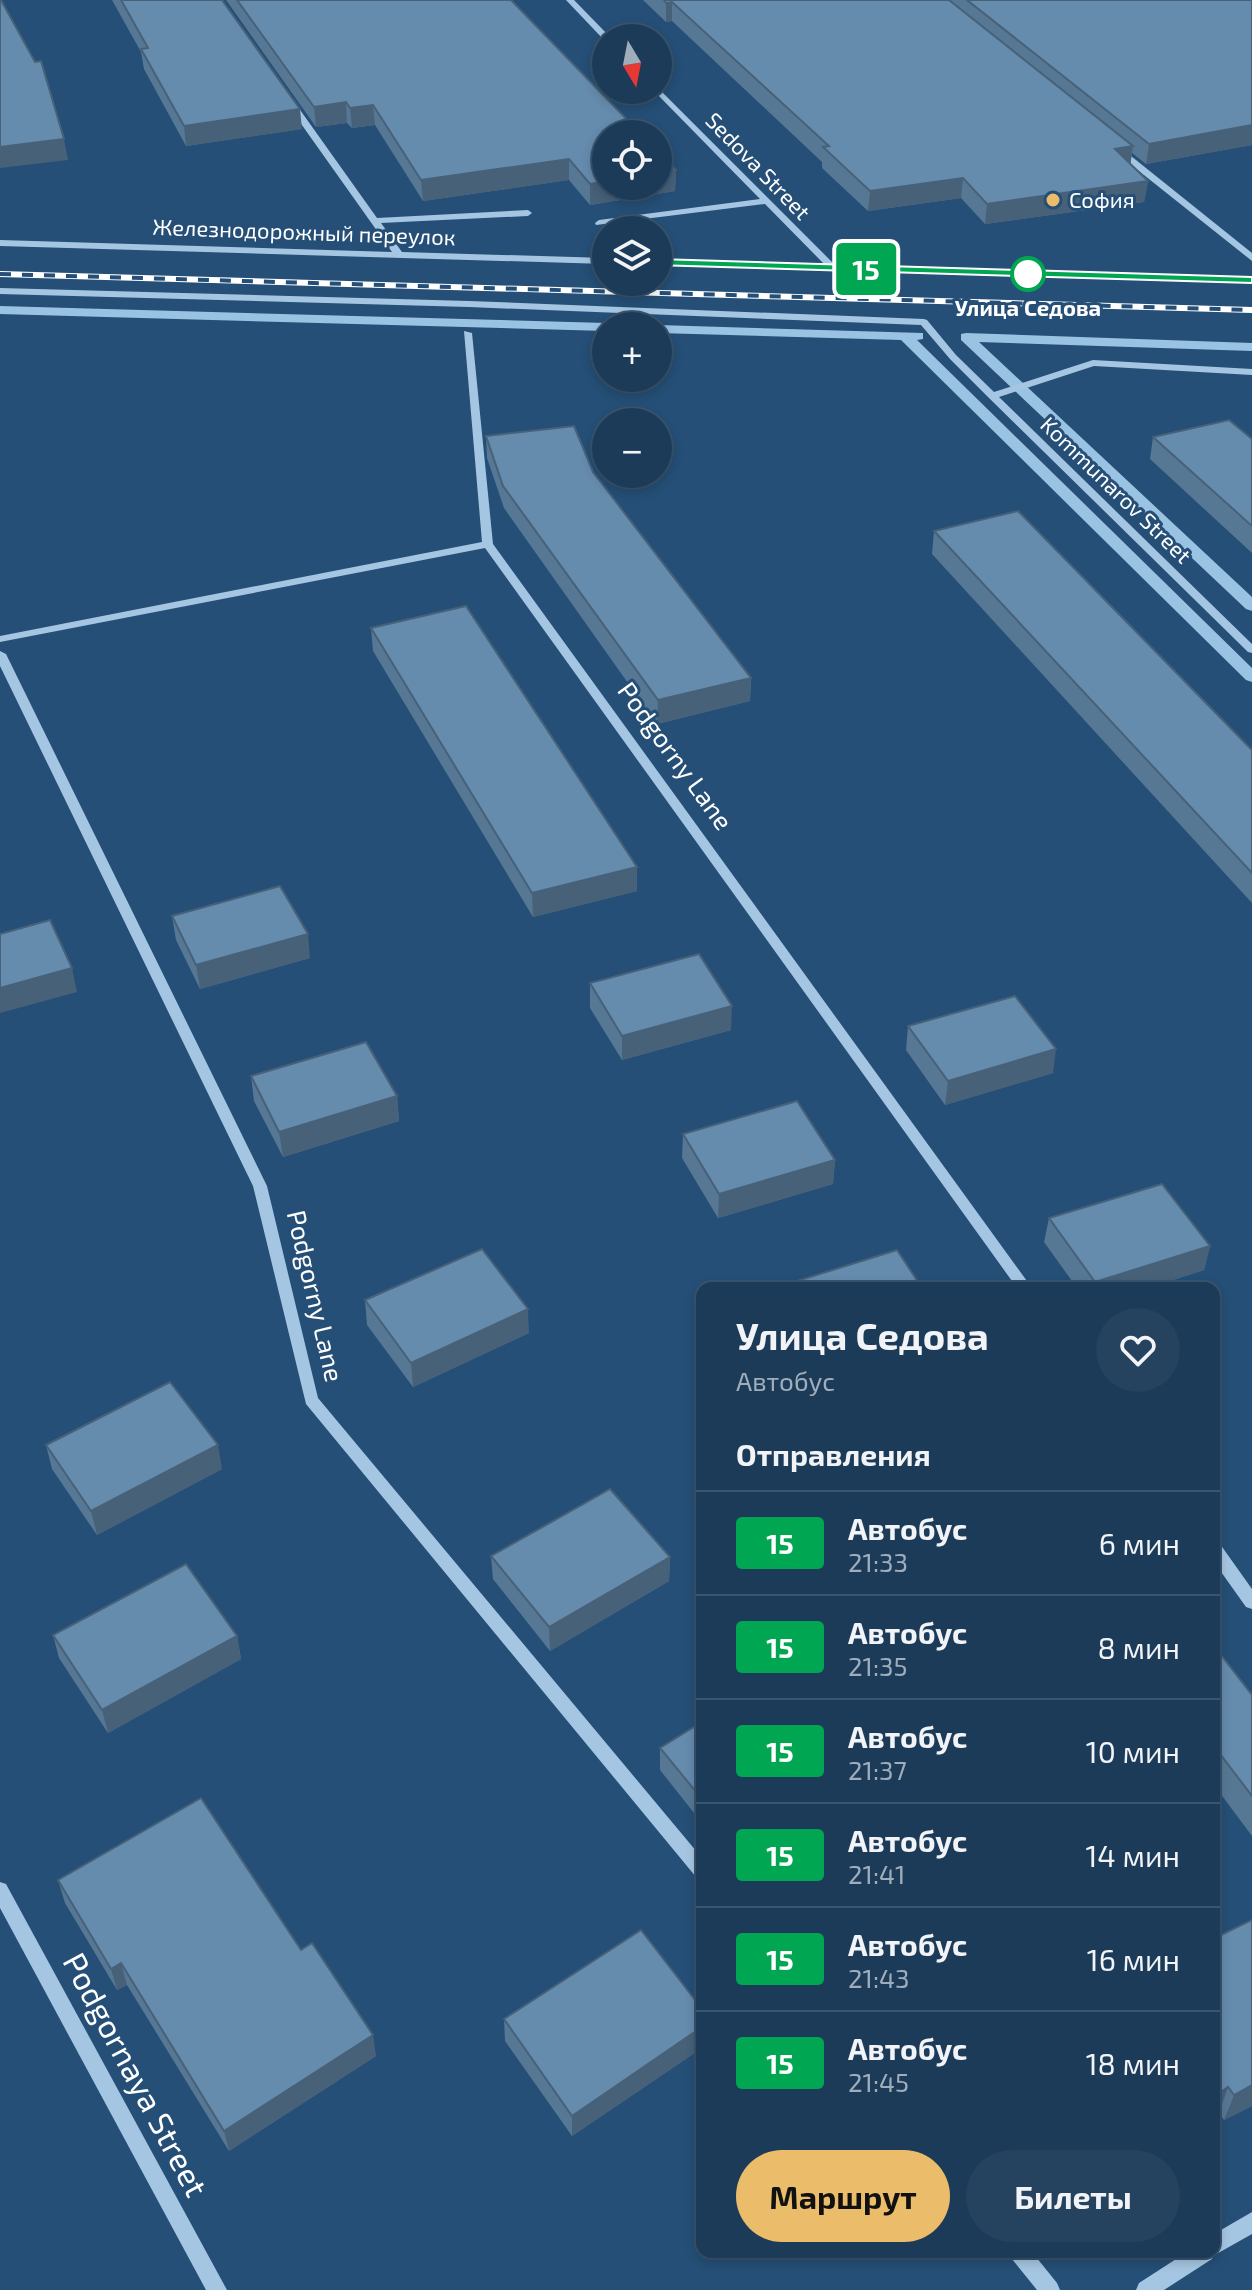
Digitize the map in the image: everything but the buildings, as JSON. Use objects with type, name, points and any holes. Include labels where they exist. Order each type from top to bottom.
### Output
[{"type":"street","points":[[570,0],[593,24]]},
{"type":"street","points":[[282,91],[399,255]]},
{"type":"street","name":"Sedova Street","points":[[672,104],[832,267]]},
{"type":"street","points":[[1113,145],[1252,258]]},
{"type":"street","points":[[652,216],[767,201]]},
{"type":"street","points":[[375,221],[528,213]]},
{"type":"street","points":[[1233,242],[1252,240]]},
{"type":"street","name":"Железнодорожный переулок","points":[[0,243],[592,261]]},
{"type":"street","points":[[672,262],[1252,280]]},
{"type":"street","name":"Kommunarov Street","points":[[0,291],[469,304],[924,322],[953,357],[1252,650]]},
{"type":"street","points":[[0,639],[488,544],[467,333]]},
{"type":"street","points":[[992,396],[1093,363],[1252,372]]},
{"type":"street","name":"Podgorny Lane","points":[[488,544],[1021,1282]]},
{"type":"street","name":"Podgorny Lane","points":[[0,654],[260,1186],[311,1400],[696,1864]]},
{"type":"street","points":[[1220,1557],[1252,1602]]},
{"type":"street","name":"Podgornaya Street","points":[[0,1890],[217,2290]]},
{"type":"street","points":[[1220,2242],[1252,2222]]},
{"type":"street","points":[[1024,2258],[1050,2290]]},
{"type":"street","points":[[1146,2290],[1196,2258]]},
{"type":"waterway","points":[[0,310],[592,327]]},
{"type":"waterway","points":[[672,329],[918,336]]},
{"type":"waterway","points":[[905,336],[1252,677]]},
{"type":"waterway","points":[[1252,347],[966,337],[1252,606]]},
{"type":"railway","points":[[0,274],[1252,310]]},
{"type":"bus line","name":"15","points":[[672,262],[1252,280]]},
{"type":"place","name":"София","points":[[1053,200]]},
{"type":"place","name":"Улица Седова","points":[[1028,274]]}]
